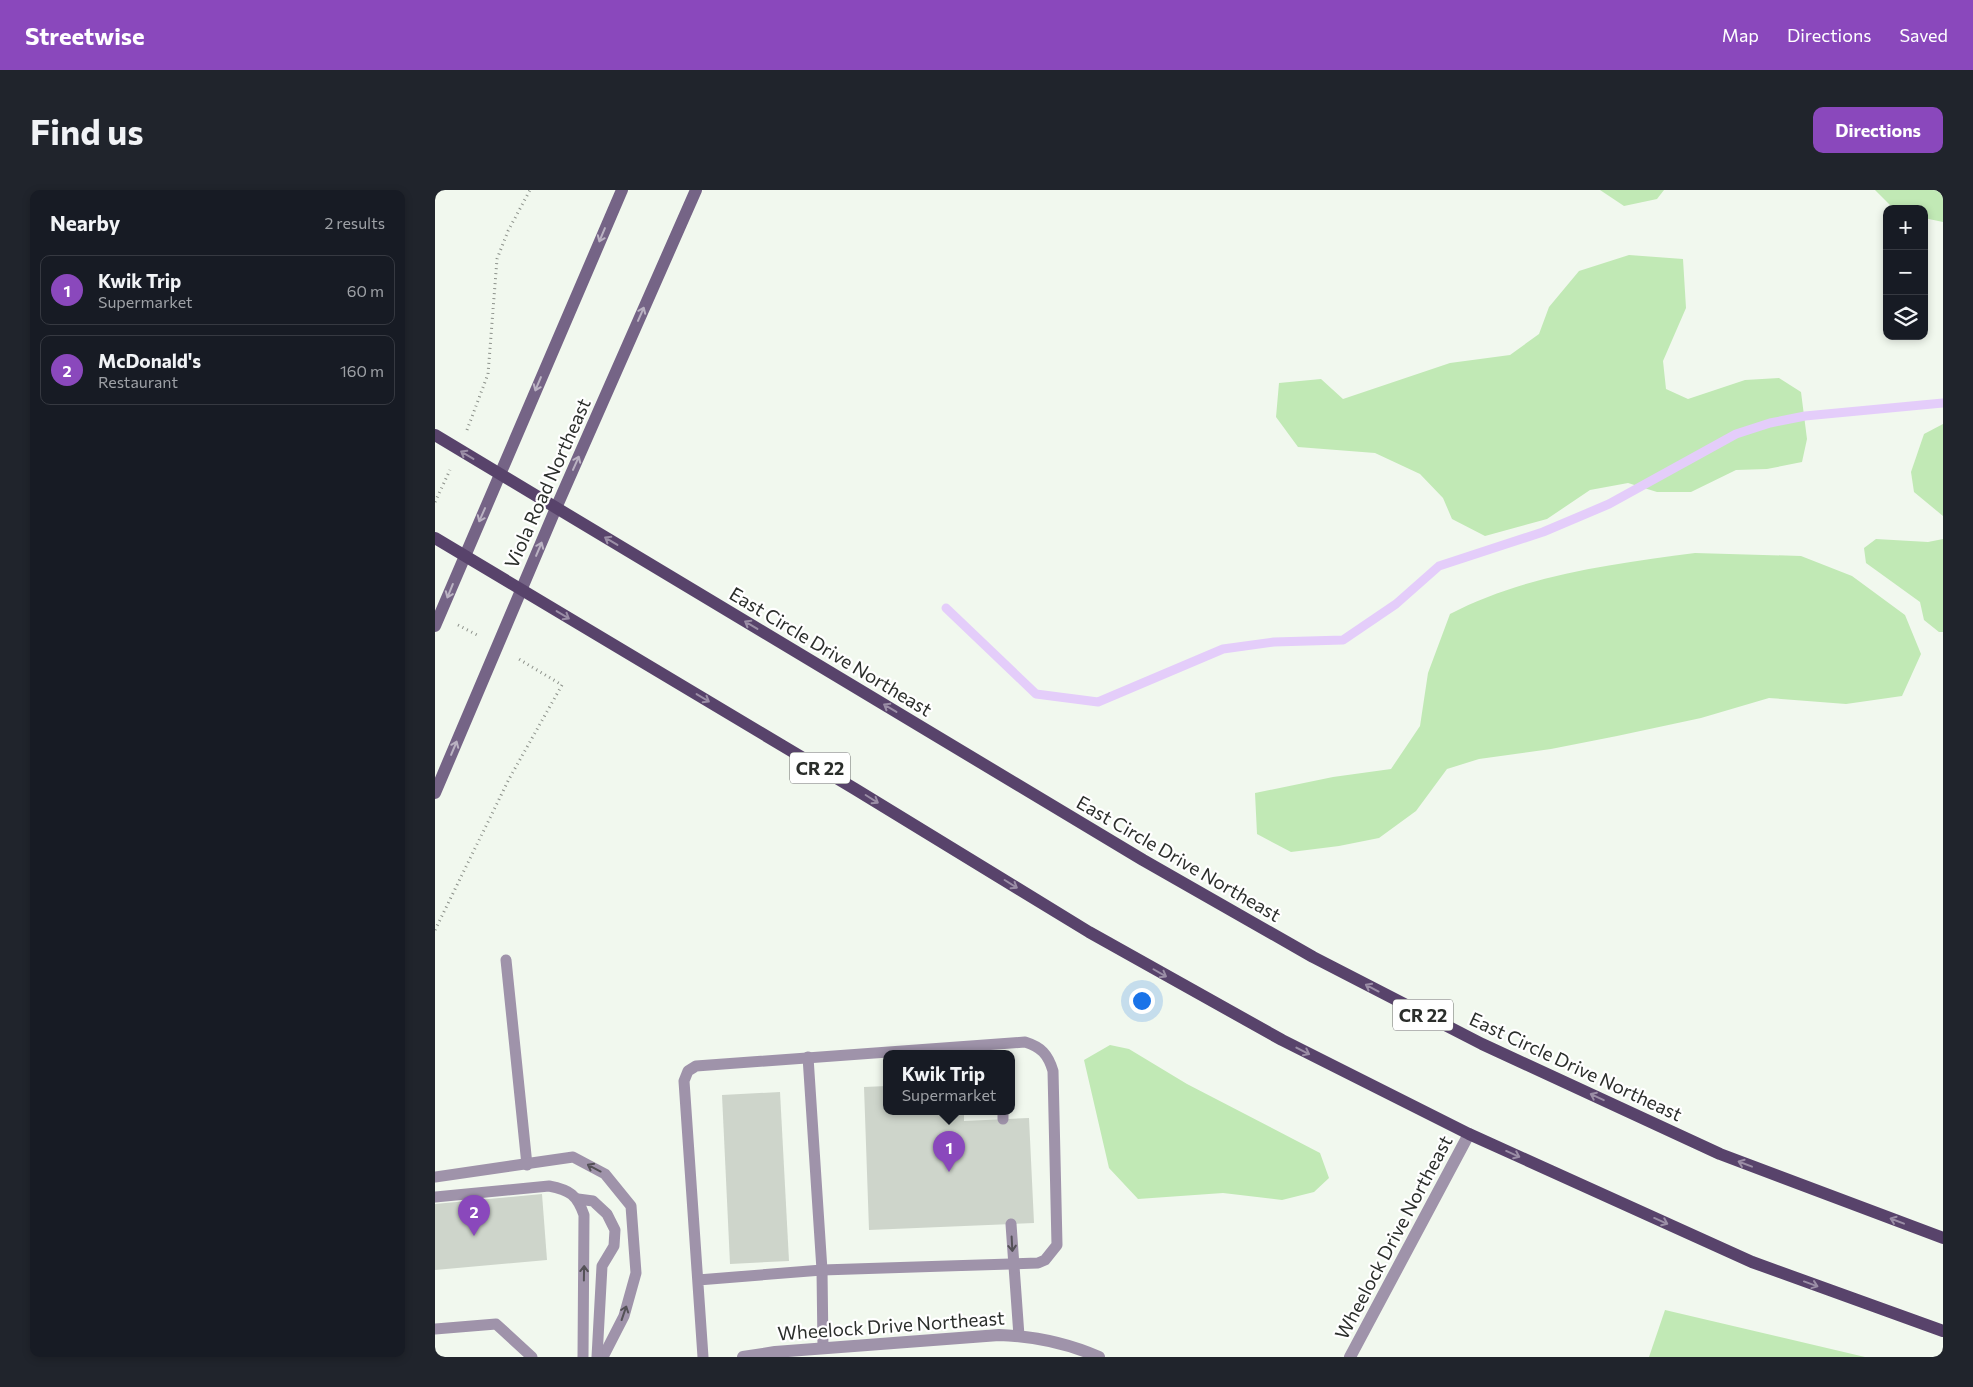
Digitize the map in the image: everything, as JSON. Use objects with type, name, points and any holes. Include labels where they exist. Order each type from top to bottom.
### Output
[{"type":"main road","points":[[435,626],[622,190]]},
{"type":"main road","name":"Viola Road Northeast","points":[[435,793],[521,590],[697,190]]},
{"type":"main road","name":"East Circle Drive Northeast","points":[[435,436],[1143,860],[1313,957],[1482,1044],[1720,1154],[1943,1238]]},
{"type":"main road","name":"CR 22","points":[[435,538],[855,789],[1089,932],[1178,984],[1290,1045],[1469,1134],[1751,1262],[1943,1332]]},
{"type":"street","name":"Wheelock Drive Northeast","points":[[1350,1357],[1469,1134]]},
{"type":"street","name":"Wheelock Drive Northeast","points":[[743,1357],[823,1348],[999,1335],[1019,1336],[1063,1344],[1099,1357]]},
{"type":"lane","points":[[506,960],[527,1165]]},
{"type":"lane","points":[[698,1280],[822,1270],[1039,1263],[1045,1260],[1057,1244],[1053,1070],[1049,1057],[1037,1046],[1025,1042],[1000,1048],[962,1050]]},
{"type":"lane","points":[[703,1357],[684,1081],[688,1071],[696,1066],[883,1054]]},
{"type":"lane","points":[[808,1058],[822,1270],[823,1348]]},
{"type":"lane","points":[[435,1177],[573,1158],[605,1174],[631,1206],[636,1273],[624,1316],[603,1357]]},
{"type":"lane","points":[[435,1197],[549,1186],[563,1189],[578,1199],[593,1201],[607,1214],[615,1230],[614,1246],[602,1266],[597,1357]]},
{"type":"lane","points":[[578,1199],[584,1215],[583,1357]]},
{"type":"lane","points":[[1011,1224],[1019,1336]]},
{"type":"lane","points":[[435,1329],[497,1324],[532,1357]]},
{"type":"path","points":[[480,398],[488,374],[497,259],[508,231],[530,190]]},
{"type":"path","points":[[435,930],[509,779],[562,685]]},
{"type":"green space","points":[[1600,190],[1664,190],[1657,199],[1624,206]]},
{"type":"green space","points":[[1875,190],[1943,190],[1943,222],[1928,219],[1928,205],[1890,205]]},
{"type":"green space","points":[[1629,255],[1683,259],[1686,308],[1663,361],[1666,389],[1688,399],[1745,380],[1779,378],[1801,392],[1807,439],[1802,462],[1767,469],[1736,470],[1691,492],[1657,492],[1628,483],[1590,490],[1547,519],[1485,536],[1452,519],[1443,498],[1420,474],[1375,453],[1298,447],[1276,417],[1279,383],[1321,379],[1343,399],[1450,363],[1510,355],[1539,334],[1549,307],[1579,271]]},
{"type":"green space","points":[[1943,424],[1943,516],[1914,492],[1911,472],[1924,434]]},
{"type":"green space","points":[[1876,539],[1928,542],[1943,539],[1943,632],[1939,632],[1924,620],[1920,602],[1866,563],[1864,548]]},
{"type":"green space","points":[[1695,553],[1801,556],[1852,576],[1905,615],[1921,654],[1902,696],[1846,704],[1769,698],[1701,718],[1617,736],[1551,749],[1479,759],[1447,769],[1416,811],[1379,838],[1339,846],[1291,852],[1257,834],[1255,793],[1333,777],[1391,769],[1420,726],[1428,673],[1450,614],[1479,601],[1539,580],[1601,567]]},
{"type":"green space","points":[[1110,1045],[1129,1049],[1187,1084],[1320,1153],[1329,1178],[1314,1192],[1282,1200],[1223,1193],[1138,1199],[1109,1168],[1084,1060]]},
{"type":"green space","points":[[1665,1310],[1865,1357],[1649,1357]]},
{"type":"building","points":[[883,1086],[883,1115],[964,1115],[964,1121],[1029,1118],[1034,1223],[869,1230],[864,1087]]},
{"type":"building","points":[[780,1092],[789,1261],[730,1264],[722,1095]]},
{"type":"building","points":[[542,1194],[547,1260],[435,1270],[435,1204]]},
{"type":"waterway","points":[[946,608],[1036,694],[1098,702],[1223,649],[1274,642],[1343,640],[1396,604],[1439,566],[1543,532],[1609,504],[1736,434],[1770,423],[1805,416],[1943,403]]},
{"type":"place","name":"Kwik Trip","points":[[949,1172]]},
{"type":"place","name":"McDonald's","points":[[474,1236]]}]
